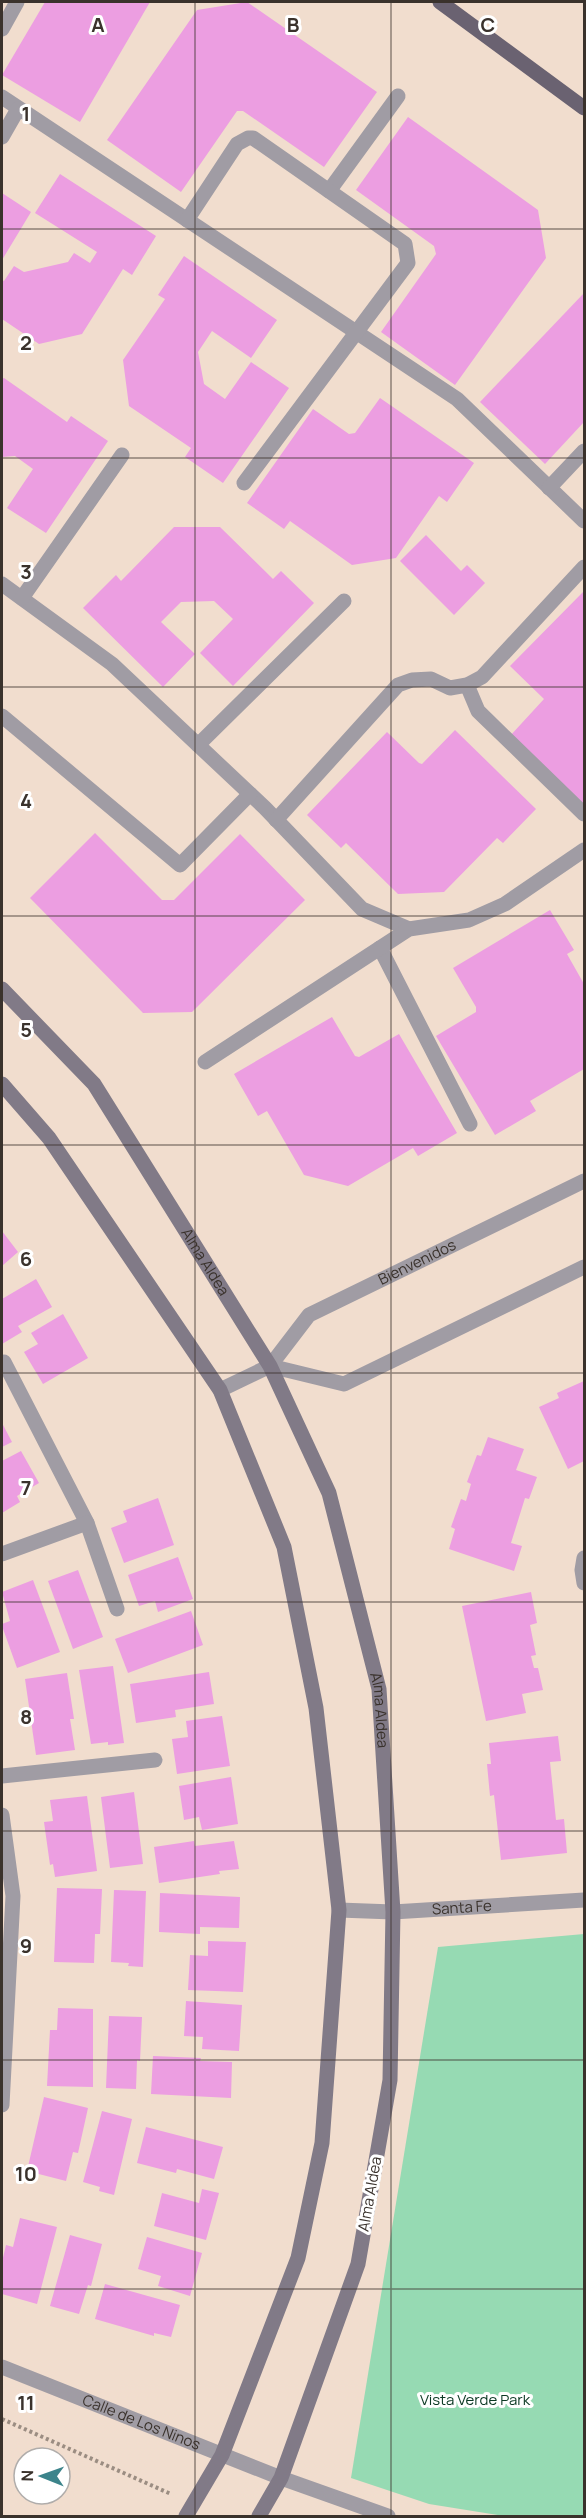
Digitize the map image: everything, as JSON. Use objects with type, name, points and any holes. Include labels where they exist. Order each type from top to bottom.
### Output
[{"type":"main road","points":[[440,2],[585,108]]},
{"type":"main road","name":"Alma Aldea","points":[[2,989],[94,1084],[270,1366],[329,1493],[379,1689],[393,1912],[390,2080],[358,2264],[281,2478],[259,2517]]},
{"type":"main road","points":[[2,1083],[49,1138],[220,1390],[284,1547],[316,1708],[339,1910],[322,2143],[298,2258],[222,2455],[190,2510]]},
{"type":"street","points":[[2,29],[17,2]]},
{"type":"street","points":[[329,192],[398,96]]},
{"type":"street","points":[[2,97],[457,399],[585,521]]},
{"type":"street","points":[[2,137],[18,109]]},
{"type":"street","points":[[187,220],[237,144],[248,138],[254,138],[405,244],[408,252],[408,263],[244,483]]},
{"type":"street","points":[[549,488],[585,451]]},
{"type":"street","points":[[22,598],[122,455]]},
{"type":"street","points":[[276,820],[398,685],[412,680],[431,679],[450,688],[482,677],[585,567]]},
{"type":"street","points":[[2,584],[112,664],[250,794],[363,909],[409,929]]},
{"type":"street","points":[[198,745],[344,601]]},
{"type":"street","points":[[466,684],[478,711],[585,814]]},
{"type":"street","points":[[2,716],[180,865],[250,794]]},
{"type":"street","points":[[205,1062],[409,929],[469,920],[505,904],[585,850]]},
{"type":"street","points":[[380,948],[470,1124]]},
{"type":"street","name":"Bienvenidos","points":[[220,1390],[270,1366],[309,1315],[585,1181]]},
{"type":"street","points":[[270,1366],[344,1384],[585,1267]]},
{"type":"street","points":[[4,1362],[87,1523],[117,1609]]},
{"type":"street","points":[[2,1554],[87,1523]]},
{"type":"street","points":[[585,1558],[582,1570],[585,1583]]},
{"type":"street","points":[[2,1776],[155,1760]]},
{"type":"street","points":[[2,1815],[7,1897],[2,2105]]},
{"type":"street","name":"Santa Fe","points":[[339,1910],[393,1912],[556,1904],[585,1900]]},
{"type":"street","name":"Calle de Los Ninos","points":[[2,2367],[281,2478],[388,2517]]},
{"type":"path","points":[[2,2419],[190,2510]]},
{"type":"green space","name":"Vista Verde Park","points":[[584,1934],[584,2516],[504,2516],[429,2504],[351,2478],[438,1947]]},
{"type":"building","points":[[45,2],[150,2],[80,122],[2,75]]},
{"type":"building","points":[[247,2],[377,92],[324,167],[243,111],[237,111],[181,192],[107,140],[197,10]]},
{"type":"building","points":[[408,117],[538,210],[546,258],[455,385],[381,332],[436,254],[434,246],[356,190]]},
{"type":"building","points":[[60,174],[156,236],[132,275],[123,269],[82,334],[39,344],[2,319],[2,280],[4,281],[14,266],[24,272],[68,262],[74,253],[90,263],[97,252],[35,213]]},
{"type":"building","points":[[2,193],[31,212],[2,260]]},
{"type":"building","points":[[184,256],[277,320],[251,358],[212,331],[198,352],[204,384],[225,399],[251,362],[289,388],[223,483],[185,457],[191,448],[129,406],[123,360],[165,299],[158,295]]},
{"type":"building","points":[[584,293],[584,422],[545,464],[480,402]]},
{"type":"building","points":[[4,378],[67,422],[71,416],[108,441],[46,533],[7,508],[33,469],[15,456],[2,457],[2,379]]},
{"type":"building","points":[[380,398],[474,463],[447,502],[439,496],[396,558],[352,565],[290,521],[284,529],[247,503],[313,409],[349,434],[355,433]]},
{"type":"building","points":[[174,527],[220,527],[273,579],[281,571],[314,603],[233,686],[200,653],[233,619],[214,601],[181,602],[161,622],[195,654],[163,687],[83,608],[116,575],[121,581]]},
{"type":"building","points":[[426,535],[461,571],[467,565],[485,583],[454,615],[400,561]]},
{"type":"building","points":[[584,591],[584,809],[510,736],[544,699],[510,666]]},
{"type":"building","points":[[455,730],[536,809],[503,843],[497,838],[444,892],[398,894],[346,843],[341,848],[307,815],[387,732],[422,764]]},
{"type":"building","points":[[95,833],[162,900],[174,900],[240,834],[305,900],[192,1012],[143,1013],[30,898]]},
{"type":"building","points":[[550,910],[574,950],[567,954],[584,984],[584,1069],[530,1101],[536,1111],[495,1135],[436,1036],[476,1012],[476,1007],[453,968]]},
{"type":"building","points":[[332,1017],[355,1056],[359,1057],[399,1034],[457,1133],[418,1156],[413,1148],[348,1186],[304,1175],[267,1111],[258,1116],[234,1074]]},
{"type":"building","points":[[2,1231],[18,1252],[2,1266]]},
{"type":"building","points":[[36,1279],[52,1307],[18,1326],[22,1332],[2,1344],[2,1299]]},
{"type":"building","points":[[63,1314],[88,1358],[43,1384],[24,1352],[38,1344],[31,1333]]},
{"type":"building","points":[[584,1381],[584,1461],[568,1469],[539,1407],[559,1398],[557,1393]]},
{"type":"building","points":[[2,1423],[12,1442],[2,1447]]},
{"type":"building","points":[[488,1437],[524,1449],[516,1470],[537,1477],[529,1499],[525,1498],[511,1543],[522,1546],[514,1571],[449,1549],[455,1529],[451,1527],[461,1499],[466,1501],[471,1484],[467,1482],[477,1455],[481,1456]]},
{"type":"building","points":[[21,1451],[39,1483],[17,1496],[20,1502],[2,1513],[2,1461]]},
{"type":"building","points":[[158,1498],[174,1545],[124,1563],[111,1528],[127,1522],[123,1511]]},
{"type":"building","points":[[178,1557],[193,1599],[158,1612],[155,1601],[139,1606],[128,1575]]},
{"type":"building","points":[[78,1570],[103,1637],[73,1649],[48,1581]]},
{"type":"building","points":[[33,1580],[60,1652],[17,1668],[2,1626],[10,1621],[2,1592]]},
{"type":"building","points":[[531,1592],[537,1623],[530,1625],[536,1655],[531,1656],[534,1668],[538,1668],[543,1690],[522,1694],[526,1713],[486,1721],[462,1606]]},
{"type":"building","points":[[191,1611],[203,1645],[128,1673],[115,1639]]},
{"type":"building","points":[[113,1666],[124,1743],[91,1744],[79,1670]]},
{"type":"building","points":[[209,1672],[214,1704],[175,1710],[176,1717],[136,1723],[130,1684]]},
{"type":"building","points":[[67,1673],[74,1719],[70,1719],[75,1750],[36,1755],[25,1679]]},
{"type":"building","points":[[222,1716],[230,1766],[177,1774],[172,1739],[188,1737],[186,1721]]},
{"type":"building","points":[[558,1736],[561,1761],[550,1762],[556,1820],[564,1819],[567,1853],[501,1860],[494,1795],[490,1796],[487,1764],[491,1764],[489,1743]]},
{"type":"building","points":[[231,1777],[238,1824],[202,1830],[199,1817],[184,1820],[179,1786]]},
{"type":"building","points":[[134,1792],[143,1864],[110,1868],[101,1797]]},
{"type":"building","points":[[87,1796],[97,1871],[55,1877],[53,1864],[50,1865],[44,1822],[53,1821],[50,1800]]},
{"type":"building","points":[[194,1841],[195,1846],[234,1841],[239,1869],[159,1883],[154,1847]]},
{"type":"building","points":[[57,1888],[102,1889],[100,1934],[95,1934],[94,1963],[54,1962]]},
{"type":"building","points":[[114,1890],[146,1891],[143,1967],[111,1962]]},
{"type":"building","points":[[160,1893],[240,1897],[239,1928],[200,1927],[200,1934],[159,1932]]},
{"type":"building","points":[[208,1941],[246,1942],[243,1992],[188,1990],[190,1955],[208,1956]]},
{"type":"building","points":[[186,2001],[242,2005],[239,2051],[202,2049],[203,2037],[184,2036]]},
{"type":"building","points":[[58,2008],[93,2009],[93,2087],[47,2086],[50,2030],[57,2030]]},
{"type":"building","points":[[109,2016],[142,2017],[136,2089],[106,2088]]},
{"type":"building","points":[[153,2056],[232,2062],[231,2098],[151,2094]]},
{"type":"building","points":[[44,2097],[88,2108],[78,2153],[73,2152],[66,2181],[27,2171]]},
{"type":"building","points":[[102,2111],[132,2119],[114,2195],[99,2191],[100,2187],[83,2182]]},
{"type":"building","points":[[146,2127],[223,2147],[214,2179],[177,2169],[176,2173],[137,2163]]},
{"type":"building","points":[[202,2189],[219,2193],[206,2240],[154,2226],[162,2193],[199,2203]]},
{"type":"building","points":[[20,2218],[57,2227],[37,2304],[2,2294],[2,2262],[6,2245],[13,2247]]},
{"type":"building","points":[[70,2235],[102,2244],[91,2286],[88,2285],[79,2314],[50,2306]]},
{"type":"building","points":[[147,2237],[202,2253],[190,2296],[158,2286],[161,2276],[138,2269]]},
{"type":"building","points":[[105,2284],[180,2305],[171,2337],[154,2333],[154,2336],[95,2319]]}]
